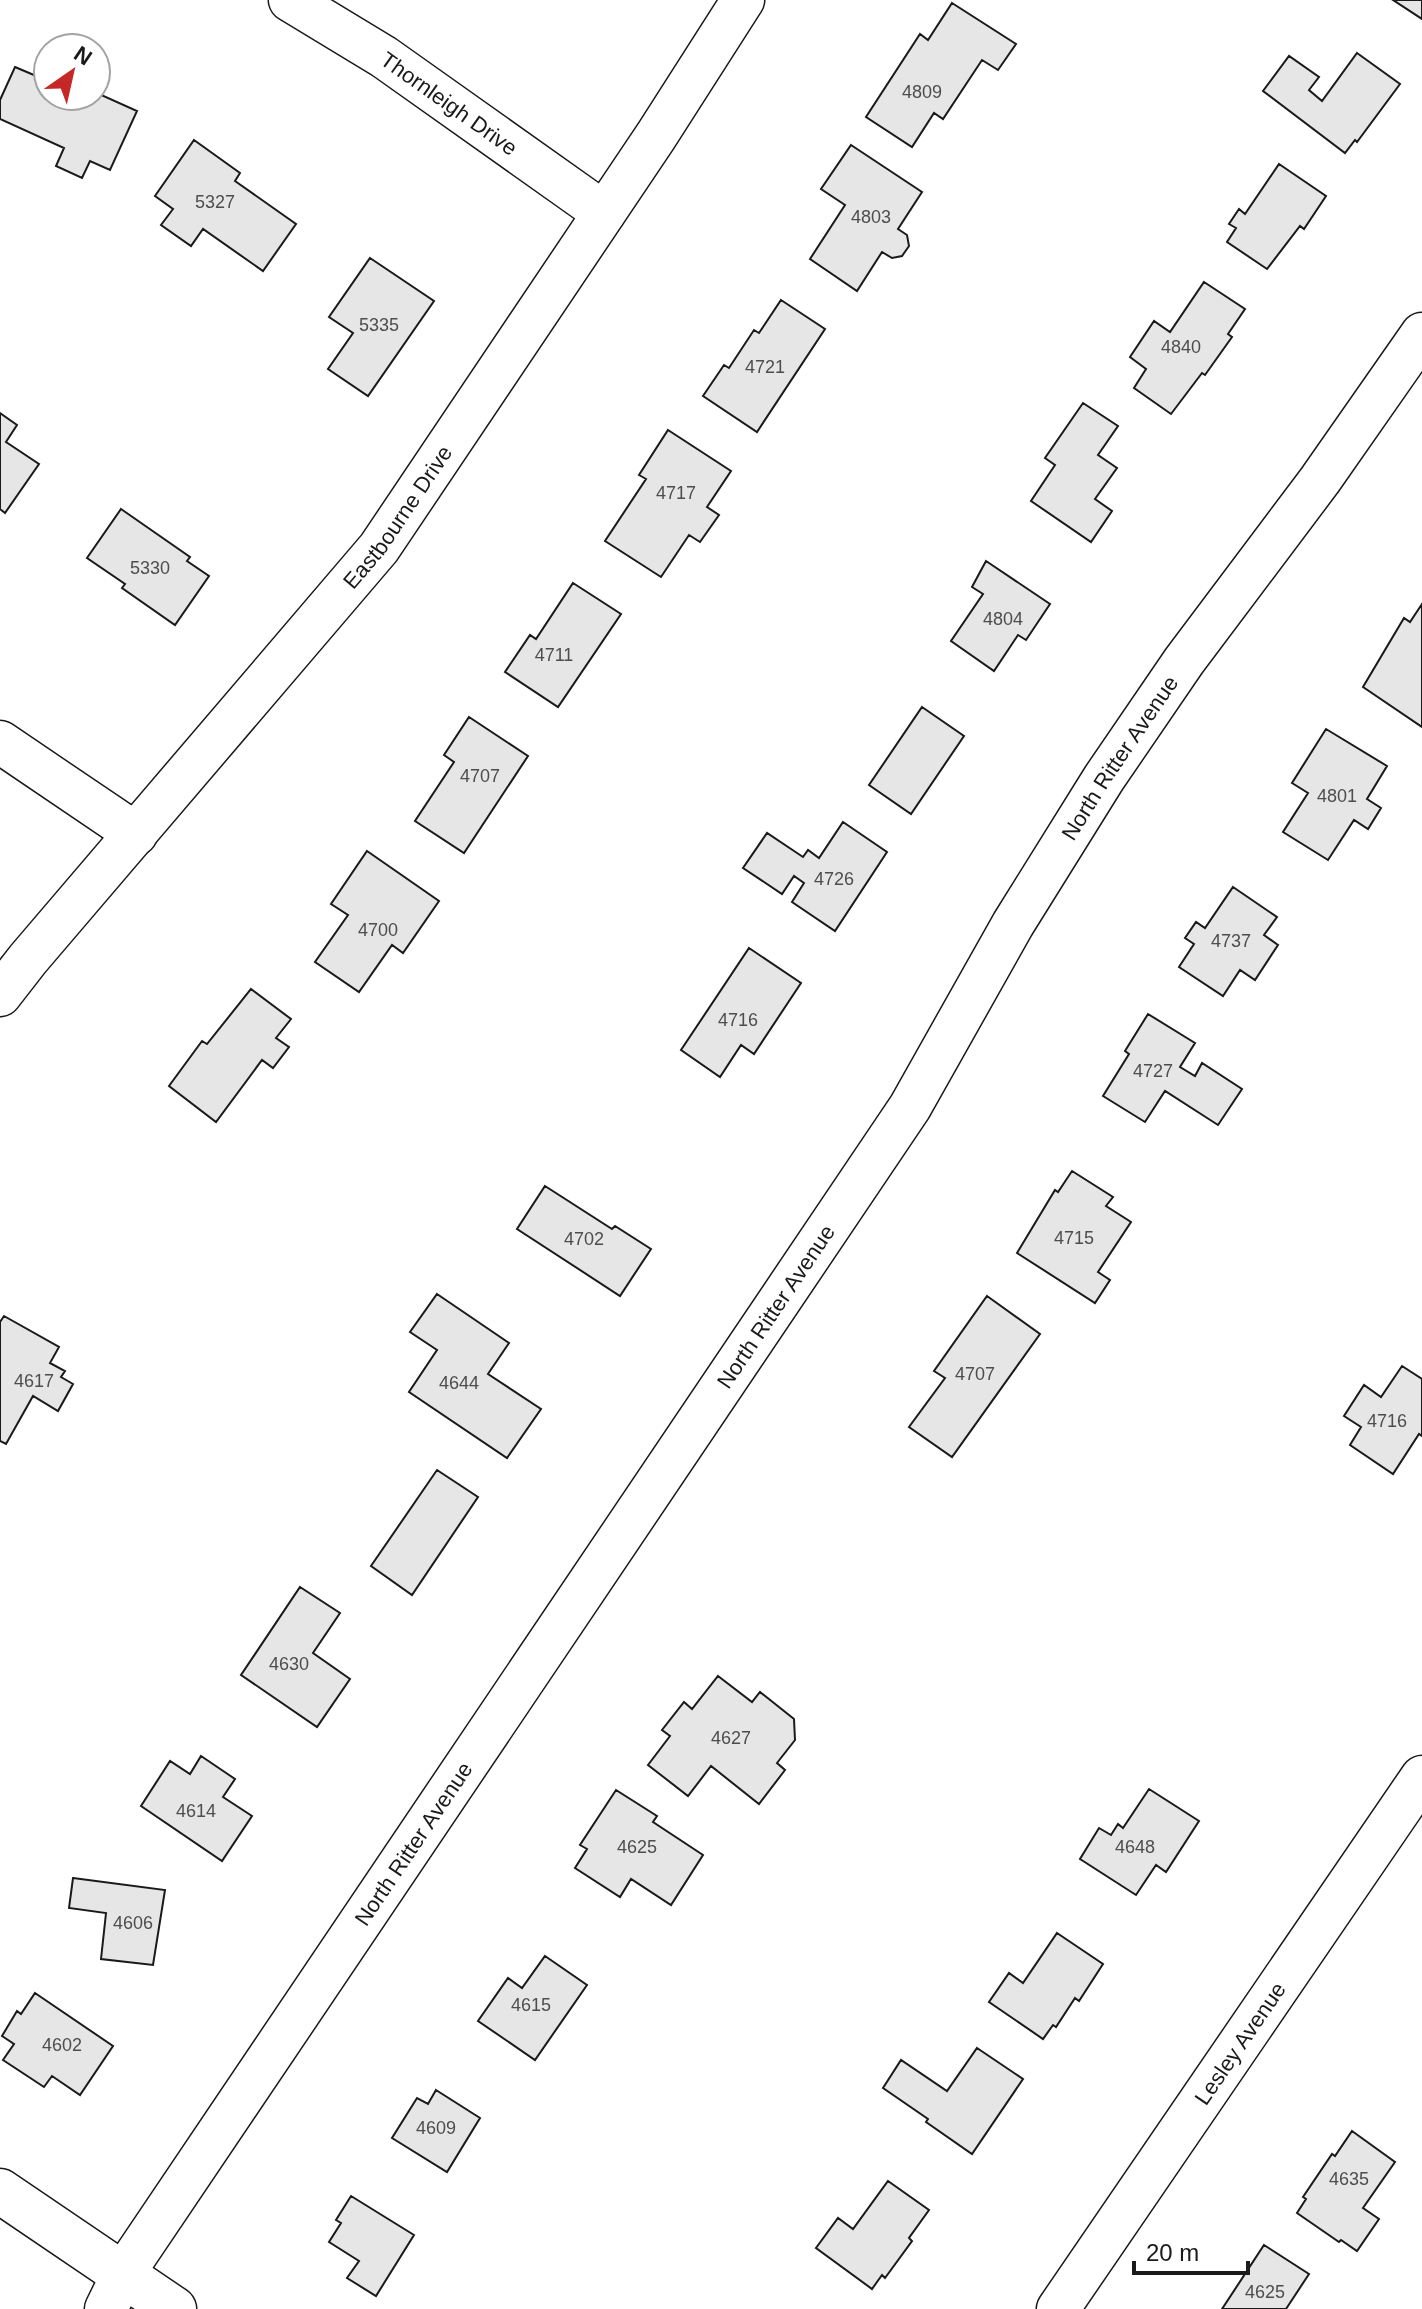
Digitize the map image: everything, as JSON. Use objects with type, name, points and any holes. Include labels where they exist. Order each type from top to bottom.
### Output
[{"type":"main road","points":[[0,2191],[114,2292],[174,2309]]},
{"type":"street","name":"Thornleigh Drive","points":[[290,0],[384,57],[604,213]]},
{"type":"street","name":"Eastbourne Drive","points":[[0,995],[379,548],[743,0]]},
{"type":"street","name":"North Ritter Avenue","points":[[114,2292],[910,1107],[1013,924],[1104,778],[1192,650],[1320,480],[1422,334]]},
{"type":"street","points":[[0,742],[136,834]]},
{"type":"street","name":"Lesley Avenue","points":[[1058,2309],[1422,1777]]},
{"type":"building","points":[[1393,0],[1422,0],[1422,19]]},
{"type":"building","points":[[952,3],[1016,44],[998,70],[982,60],[943,119],[934,113],[912,147],[866,117],[920,34],[928,40]]},
{"type":"building","points":[[1357,53],[1400,84],[1357,142],[1355,140],[1345,153],[1263,91],[1289,56],[1319,77],[1309,90],[1322,101]]},
{"type":"building","points":[[15,67],[32,74],[32,112],[112,112],[112,100],[137,111],[110,170],[90,161],[82,178],[56,166],[64,148],[0,119],[0,100]]},
{"type":"building","points":[[194,140],[240,173],[235,181],[296,224],[263,271],[203,229],[191,246],[161,225],[173,209],[155,196]]},
{"type":"building","points":[[851,145],[922,192],[898,229],[907,235],[909,246],[902,256],[892,258],[882,252],[857,291],[810,259],[845,205],[821,189]]},
{"type":"building","points":[[1279,164],[1326,196],[1304,229],[1300,226],[1267,269],[1227,242],[1236,228],[1229,224],[1239,209],[1245,214]]},
{"type":"building","points":[[370,258],[434,301],[368,396],[328,369],[353,333],[329,317]]},
{"type":"building","points":[[1204,282],[1245,309],[1228,334],[1232,337],[1205,375],[1202,373],[1171,414],[1134,388],[1146,369],[1130,357],[1154,321],[1170,332]]},
{"type":"building","points":[[781,300],[825,329],[757,432],[703,396],[724,365],[729,368],[754,330],[759,333]]},
{"type":"building","points":[[1083,403],[1118,426],[1098,455],[1117,468],[1095,499],[1112,511],[1091,542],[1031,501],[1055,465],[1045,458]]},
{"type":"building","points":[[0,413],[17,425],[6,442],[39,464],[5,513],[0,509]]},
{"type":"building","points":[[668,430],[731,471],[707,507],[719,515],[700,542],[689,535],[661,577],[605,541],[646,479],[639,475]]},
{"type":"building","points":[[121,509],[190,557],[187,561],[209,576],[175,625],[122,588],[125,584],[87,558]]},
{"type":"building","points":[[986,561],[1050,604],[1026,640],[1018,635],[994,671],[951,641],[983,594],[972,587]]},
{"type":"building","points":[[573,583],[621,614],[558,707],[505,672],[530,635],[536,639]]},
{"type":"building","points":[[1422,604],[1422,727],[1363,687],[1404,618],[1410,622]]},
{"type":"building","points":[[922,707],[964,736],[911,814],[869,785]]},
{"type":"building","points":[[469,717],[528,756],[464,853],[415,821],[454,762],[444,755]]},
{"type":"building","points":[[1326,729],[1387,766],[1367,799],[1381,808],[1368,829],[1354,820],[1328,860],[1283,832],[1308,793],[1292,783]]},
{"type":"building","points":[[843,822],[887,852],[835,931],[792,902],[804,883],[794,876],[782,894],[743,868],[767,833],[803,857],[808,850],[819,858]]},
{"type":"building","points":[[367,851],[439,901],[403,953],[392,945],[359,992],[315,962],[348,915],[331,904]]},
{"type":"building","points":[[1233,887],[1277,917],[1264,935],[1278,945],[1255,980],[1240,970],[1223,996],[1179,967],[1194,944],[1185,938],[1196,922],[1205,928]]},
{"type":"building","points":[[749,948],[801,983],[754,1054],[741,1045],[720,1077],[681,1050]]},
{"type":"building","points":[[251,989],[291,1019],[276,1038],[289,1047],[273,1068],[262,1060],[216,1122],[169,1086],[202,1041],[207,1044]]},
{"type":"building","points":[[1148,1014],[1195,1043],[1180,1067],[1195,1076],[1202,1063],[1242,1089],[1218,1125],[1165,1091],[1145,1122],[1103,1096],[1129,1054],[1125,1051]]},
{"type":"building","points":[[1072,1171],[1113,1197],[1106,1206],[1131,1222],[1098,1272],[1110,1280],[1095,1303],[1017,1253],[1055,1190],[1058,1192]]},
{"type":"building","points":[[545,1186],[612,1229],[615,1226],[651,1249],[620,1296],[517,1229]]},
{"type":"building","points":[[437,1294],[509,1343],[488,1374],[541,1409],[507,1458],[409,1392],[437,1350],[410,1332]]},
{"type":"building","points":[[987,1296],[1040,1334],[952,1457],[909,1427],[945,1378],[934,1371]]},
{"type":"building","points":[[4,1316],[59,1347],[50,1363],[65,1371],[61,1377],[73,1384],[58,1411],[33,1396],[6,1444],[0,1441],[0,1322]]},
{"type":"building","points":[[1402,1366],[1422,1379],[1422,1436],[1419,1434],[1393,1474],[1350,1445],[1361,1427],[1344,1416],[1364,1385],[1381,1397]]},
{"type":"building","points":[[437,1470],[478,1497],[412,1595],[371,1566]]},
{"type":"building","points":[[300,1587],[340,1613],[313,1653],[350,1679],[317,1727],[241,1675]]},
{"type":"building","points":[[718,1676],[752,1702],[760,1692],[794,1719],[795,1740],[777,1763],[785,1770],[759,1804],[711,1766],[688,1796],[648,1765],[670,1736],[662,1730],[684,1702],[692,1709]]},
{"type":"building","points":[[201,1756],[235,1779],[223,1797],[252,1816],[222,1861],[141,1806],[170,1761],[190,1774]]},
{"type":"building","points":[[1149,1789],[1199,1821],[1166,1872],[1156,1865],[1136,1895],[1080,1859],[1099,1828],[1111,1835],[1118,1824],[1123,1828]]},
{"type":"building","points":[[616,1790],[657,1816],[653,1822],[703,1855],[671,1905],[631,1879],[620,1897],[575,1868],[587,1849],[580,1845]]},
{"type":"building","points":[[73,1878],[165,1890],[153,1965],[101,1959],[106,1913],[69,1908]]},
{"type":"building","points":[[1057,1933],[1103,1964],[1079,2001],[1075,1998],[1056,2027],[1053,2025],[1043,2039],[989,2002],[1009,1973],[1023,1983]]},
{"type":"building","points":[[545,1956],[587,1985],[535,2060],[478,2021],[508,1978],[522,1988]]},
{"type":"building","points":[[35,1993],[113,2046],[80,2095],[52,2076],[44,2087],[3,2060],[14,2044],[2,2036],[17,2011],[21,2014]]},
{"type":"building","points":[[977,2048],[1023,2079],[972,2154],[883,2088],[901,2060],[947,2091]]},
{"type":"building","points":[[436,2090],[480,2118],[447,2172],[392,2138],[417,2098],[428,2104]]},
{"type":"building","points":[[1352,2131],[1395,2162],[1363,2208],[1379,2219],[1357,2251],[1297,2213],[1306,2199],[1303,2197]]},
{"type":"building","points":[[888,2181],[929,2210],[909,2238],[912,2241],[885,2278],[882,2275],[872,2289],[816,2248],[838,2218],[853,2229]]},
{"type":"building","points":[[351,2196],[414,2235],[376,2296],[347,2278],[359,2261],[329,2242],[341,2223],[336,2220]]},
{"type":"building","points":[[1264,2245],[1309,2274],[1286,2309],[1222,2309]]}]
